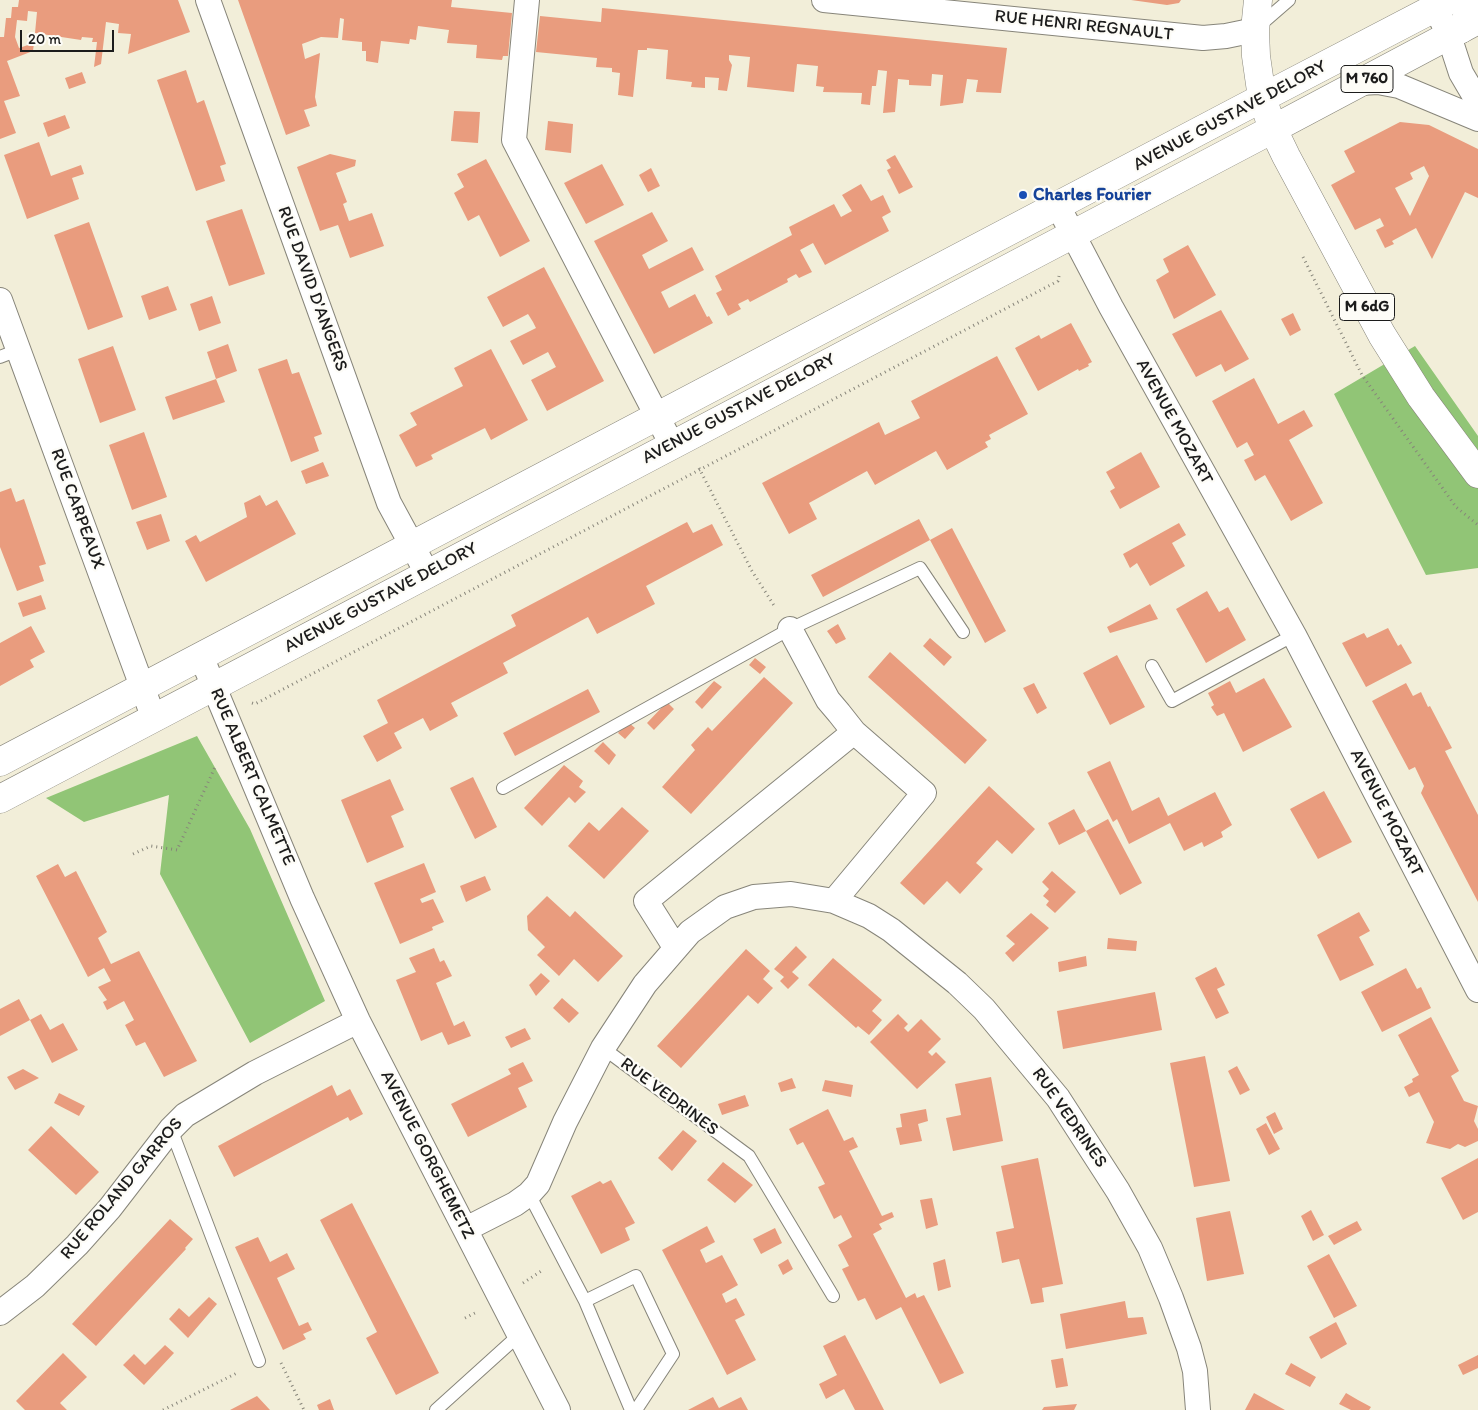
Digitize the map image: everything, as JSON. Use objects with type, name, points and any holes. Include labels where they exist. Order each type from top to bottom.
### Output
[{"type":"main road","points":[[1258,0],[1255,30],[1256,56],[1262,98],[1273,129]]},
{"type":"main road","points":[[1463,28],[1468,16],[1468,0]]},
{"type":"main road","name":"AVENUE GUSTAVE DELORY","points":[[0,762],[1443,4]]},
{"type":"main road","name":"AVENUE GUSTAVE DELORY","points":[[0,799],[214,688],[427,573],[1463,28]]},
{"type":"main road","name":"M 6dG","points":[[1273,129],[1391,349],[1420,397],[1478,474]]},
{"type":"street","name":"RUE DAVID D'ANGERS","points":[[208,0],[389,503],[427,573]]},
{"type":"street","points":[[527,0],[514,140],[562,236],[658,416],[678,442]]},
{"type":"street","name":"RUE HENRI REGNAULT","points":[[824,0],[1203,38],[1226,36],[1255,30]]},
{"type":"street","points":[[1443,4],[1463,28],[1461,72],[1478,102]]},
{"type":"street","points":[[1360,83],[1378,82],[1399,86],[1478,119]]},
{"type":"street","name":"AVENUE MOZART","points":[[1058,206],[1294,635],[1478,990]]},
{"type":"street","name":"RUE CARPEAUX","points":[[0,300],[9,353],[154,719]]},
{"type":"street","points":[[790,629],[828,700],[854,732],[924,792],[834,901]]},
{"type":"street","name":"RUE ALBERT CALMETTE","points":[[201,656],[302,898]]},
{"type":"street","points":[[675,947],[646,901],[854,732]]},
{"type":"street","name":"RUE VEDRINES","points":[[466,1229],[530,1194],[546,1168],[565,1122],[603,1048],[645,984],[675,947],[707,918],[725,907],[754,897],[791,894],[834,901],[869,916],[958,983],[984,1009],[1058,1098],[1118,1191],[1150,1248],[1189,1348],[1195,1371],[1198,1410]]},
{"type":"street","name":"AVENUE GORGHEMETZ","points":[[302,898],[358,1022],[558,1410]]},
{"type":"street","name":"RUE ROLAND GARROS","points":[[0,1312],[35,1286],[77,1245],[110,1208],[171,1129],[185,1116],[218,1093],[358,1022]]},
{"type":"lane","points":[[1255,30],[1289,0]]},
{"type":"lane","points":[[503,788],[790,629],[920,568],[963,632]]},
{"type":"lane","points":[[1152,666],[1172,701],[1294,635]]},
{"type":"lane","name":"RUE VEDRINES","points":[[603,1048],[749,1156],[833,1296]]},
{"type":"lane","points":[[171,1129],[259,1361]]},
{"type":"lane","points":[[530,1194],[585,1301],[631,1410]]},
{"type":"lane","points":[[585,1301],[636,1276],[673,1354],[636,1410]]},
{"type":"lane","points":[[436,1410],[519,1335]]},
{"type":"path","points":[[678,442],[752,571],[790,629]]},
{"type":"path","points":[[133,854],[151,846],[177,850],[232,730]]},
{"type":"path","points":[[163,1410],[259,1361],[279,1358],[304,1410]]},
{"type":"green space","points":[[1415,346],[1478,436],[1478,568],[1426,575],[1334,394]]},
{"type":"green space","points":[[197,736],[250,829],[325,1001],[250,1043],[160,874],[169,795],[84,822],[46,798]]},
{"type":"building","points":[[19,0],[178,0],[190,32],[128,54],[131,34],[118,33],[119,24],[106,22],[101,64],[94,67],[97,42],[92,42],[93,38],[82,37],[81,40],[35,33],[37,12],[28,11],[27,21],[17,20],[15,37],[19,48],[34,43],[33,51],[7,61],[20,96],[4,101],[16,133],[0,139],[0,37],[4,37],[6,18],[11,18],[12,7],[18,7]]},
{"type":"building","points":[[238,0],[452,0],[451,7],[512,13],[508,56],[503,56],[502,60],[476,58],[477,45],[447,43],[449,30],[418,26],[416,40],[410,39],[409,44],[381,41],[378,63],[366,61],[366,51],[362,51],[362,42],[342,40],[344,19],[340,18],[338,38],[321,37],[302,44],[305,59],[320,53],[315,97],[317,106],[304,110],[310,126],[286,135]]},
{"type":"building","points":[[1131,0],[1181,0],[1179,3],[1167,5]]},
{"type":"building","points":[[602,8],[1007,48],[1001,93],[976,92],[978,80],[967,79],[963,103],[940,106],[943,75],[932,74],[931,86],[909,85],[909,80],[898,79],[895,112],[883,113],[887,71],[878,70],[876,86],[872,86],[870,105],[861,104],[862,93],[823,92],[824,87],[816,86],[818,66],[797,64],[794,92],[747,87],[750,57],[729,55],[732,65],[727,91],[718,90],[719,78],[705,77],[705,88],[691,87],[692,82],[666,79],[668,50],[647,48],[647,50],[638,50],[633,97],[618,95],[620,73],[612,72],[612,68],[596,67],[597,58],[536,52],[540,16],[601,22]]},
{"type":"building","points":[[186,70],[197,103],[204,100],[226,164],[220,166],[225,181],[196,191],[157,80]]},
{"type":"building","points":[[82,72],[86,83],[69,89],[65,78]]},
{"type":"building","points":[[454,111],[480,112],[478,143],[451,141]]},
{"type":"building","points":[[65,115],[70,128],[48,137],[43,123]]},
{"type":"building","points":[[548,121],[573,124],[571,153],[545,150]]},
{"type":"building","points":[[1400,122],[1429,125],[1478,149],[1478,198],[1465,192],[1432,259],[1416,228],[1392,241],[1394,244],[1385,248],[1376,230],[1384,226],[1380,218],[1355,230],[1331,185],[1355,172],[1344,151]],"holes":[[[1424,166],[1429,176],[1410,216],[1395,188],[1413,179],[1410,173]]]},
{"type":"building","points":[[39,142],[51,176],[81,165],[84,174],[72,178],[79,199],[27,219],[4,155]]},
{"type":"building","points":[[330,154],[356,160],[355,166],[336,173],[347,202],[343,204],[349,221],[372,213],[384,246],[350,258],[338,225],[320,231],[297,167]]},
{"type":"building","points":[[895,155],[913,187],[899,194],[887,170],[891,168],[886,160]]},
{"type":"building","points":[[486,159],[530,241],[500,257],[479,215],[468,221],[454,193],[464,187],[457,174]]},
{"type":"building","points":[[602,164],[624,205],[586,224],[564,183]]},
{"type":"building","points":[[651,168],[660,186],[648,192],[639,175]]},
{"type":"building","points":[[861,184],[871,201],[883,195],[891,212],[882,217],[889,231],[825,265],[813,243],[800,250],[812,272],[799,278],[796,274],[787,279],[788,282],[750,302],[748,299],[738,304],[741,309],[728,316],[716,293],[722,290],[715,276],[792,235],[789,227],[834,204],[841,217],[852,211],[842,195]]},
{"type":"building","points":[[242,209],[265,274],[229,286],[206,221]]},
{"type":"building","points":[[652,212],[668,241],[642,255],[649,269],[692,247],[704,270],[661,292],[669,308],[695,294],[707,317],[709,316],[713,323],[654,354],[594,241]]},
{"type":"building","points":[[89,222],[123,317],[88,330],[54,235]]},
{"type":"building","points":[[1188,245],[1216,295],[1174,319],[1156,280],[1169,272],[1163,259]]},
{"type":"building","points":[[544,267],[604,381],[547,411],[531,380],[556,367],[548,352],[523,365],[510,341],[536,328],[533,322],[528,314],[503,327],[487,297]]},
{"type":"building","points":[[168,286],[177,310],[149,320],[141,296]]},
{"type":"building","points":[[212,296],[221,323],[199,331],[190,304]]},
{"type":"building","points":[[1221,310],[1249,359],[1225,372],[1221,364],[1196,377],[1172,334]]},
{"type":"building","points":[[1293,313],[1301,330],[1290,336],[1281,319]]},
{"type":"building","points":[[1071,323],[1092,362],[1088,364],[1089,366],[1079,371],[1078,369],[1038,391],[1015,348],[1039,335],[1041,339]]},
{"type":"building","points":[[228,344],[237,371],[216,379],[207,352]]},
{"type":"building","points":[[113,346],[136,410],[100,423],[78,359]]},
{"type":"building","points":[[491,349],[528,420],[491,440],[485,428],[431,455],[433,459],[416,467],[399,435],[417,425],[410,413],[463,386],[454,368]]},
{"type":"building","points":[[997,356],[1028,414],[989,435],[991,439],[985,442],[988,447],[947,470],[936,451],[875,485],[867,471],[809,503],[817,519],[789,534],[762,483],[879,422],[885,435],[920,418],[911,401]]},
{"type":"building","points":[[287,359],[292,374],[299,372],[322,434],[314,437],[319,451],[291,462],[258,369]]},
{"type":"building","points":[[1254,378],[1278,424],[1304,410],[1313,426],[1289,440],[1323,503],[1291,521],[1265,475],[1255,481],[1244,460],[1254,455],[1247,442],[1237,448],[1212,401]]},
{"type":"building","points":[[216,379],[225,402],[173,420],[165,397]]},
{"type":"building","points":[[144,432],[167,497],[132,510],[109,445]]},
{"type":"building","points":[[1141,452],[1160,487],[1120,509],[1110,491],[1115,488],[1106,472]]},
{"type":"building","points":[[323,462],[329,476],[306,484],[301,471]]},
{"type":"building","points":[[11,488],[16,502],[24,499],[46,564],[39,566],[44,581],[17,591],[0,547],[0,492]]},
{"type":"building","points":[[260,495],[266,506],[277,500],[296,534],[206,582],[185,541],[196,535],[200,542],[247,517],[244,503]]},
{"type":"building","points":[[161,514],[170,541],[147,550],[136,522]]},
{"type":"building","points":[[919,519],[930,540],[823,597],[811,575]]},
{"type":"building","points":[[687,522],[693,533],[712,524],[723,545],[646,586],[655,604],[597,634],[588,617],[503,663],[508,673],[451,703],[458,716],[430,731],[423,718],[394,733],[402,748],[377,762],[363,736],[388,723],[377,700],[516,626],[511,615]]},
{"type":"building","points":[[1179,523],[1186,535],[1172,543],[1185,566],[1150,586],[1137,563],[1130,568],[1123,554]]},
{"type":"building","points":[[952,528],[1006,631],[985,643],[930,540]]},
{"type":"building","points":[[1207,591],[1219,612],[1228,607],[1246,640],[1206,663],[1176,609]]},
{"type":"building","points":[[41,595],[46,609],[23,617],[18,603]]},
{"type":"building","points":[[1150,604],[1158,619],[1110,633],[1107,627]]},
{"type":"building","points":[[838,624],[846,639],[836,644],[827,631]]},
{"type":"building","points":[[31,626],[45,652],[30,660],[34,667],[0,686],[0,643]]},
{"type":"building","points":[[1388,628],[1398,646],[1401,644],[1412,663],[1366,687],[1342,643],[1364,633],[1367,638]]},
{"type":"building","points":[[930,638],[952,657],[944,666],[923,646]]},
{"type":"building","points":[[890,652],[987,740],[965,764],[868,677]]},
{"type":"building","points":[[1117,655],[1145,707],[1110,725],[1083,673]]},
{"type":"building","points":[[755,658],[766,667],[760,674],[749,665]]},
{"type":"building","points":[[764,677],[793,703],[691,814],[662,787],[695,750],[691,745],[708,727],[712,731]]},
{"type":"building","points":[[1264,678],[1292,727],[1243,752],[1224,713],[1217,716],[1211,707],[1214,705],[1208,693],[1230,681],[1236,693]]},
{"type":"building","points":[[714,681],[722,687],[702,709],[695,702]]},
{"type":"building","points":[[1034,683],[1047,708],[1037,714],[1023,688]]},
{"type":"building","points":[[1406,683],[1413,696],[1421,692],[1428,707],[1430,706],[1452,748],[1445,751],[1478,815],[1478,902],[1421,793],[1424,786],[1415,767],[1409,770],[1372,701]]},
{"type":"building","points":[[588,689],[600,712],[515,756],[503,733]]},
{"type":"building","points":[[667,702],[674,709],[654,730],[647,723]]},
{"type":"building","points":[[628,722],[635,728],[625,739],[618,733]]},
{"type":"building","points":[[603,742],[616,755],[609,765],[594,751]]},
{"type":"building","points":[[1110,761],[1132,811],[1159,797],[1168,816],[1215,792],[1232,825],[1221,832],[1223,837],[1204,847],[1202,842],[1184,851],[1170,823],[1129,844],[1117,819],[1113,822],[1087,772]]},
{"type":"building","points":[[564,765],[583,781],[579,787],[586,792],[575,803],[569,797],[542,826],[524,808]]},
{"type":"building","points":[[473,777],[497,827],[475,839],[450,788]]},
{"type":"building","points":[[390,779],[404,810],[391,816],[404,847],[367,863],[341,800]]},
{"type":"building","points":[[989,786],[1035,829],[1012,854],[997,840],[976,863],[983,869],[960,894],[947,881],[924,905],[900,883]]},
{"type":"building","points":[[1324,791],[1352,842],[1318,859],[1290,809]]},
{"type":"building","points":[[622,807],[649,831],[604,879],[568,846],[589,822],[599,831]]},
{"type":"building","points":[[1074,809],[1086,831],[1059,845],[1048,823]]},
{"type":"building","points":[[1108,819],[1142,883],[1120,895],[1086,831]]},
{"type":"building","points":[[424,863],[436,892],[420,899],[422,903],[433,899],[444,922],[432,927],[433,930],[400,944],[374,883]]},
{"type":"building","points":[[58,864],[65,877],[76,871],[107,932],[98,938],[111,964],[139,951],[197,1061],[164,1077],[145,1042],[136,1046],[125,1025],[134,1020],[124,1001],[107,1010],[103,1002],[107,1000],[98,987],[111,981],[104,968],[88,977],[36,876]]},
{"type":"building","points":[[1052,871],[1076,892],[1055,913],[1046,905],[1049,901],[1043,896],[1049,889],[1042,882]]},
{"type":"building","points":[[485,876],[491,890],[466,902],[460,886]]},
{"type":"building","points":[[547,896],[570,917],[575,911],[623,956],[598,982],[574,959],[559,976],[537,955],[545,947],[528,930],[527,916]]},
{"type":"building","points":[[1359,912],[1370,931],[1359,937],[1374,965],[1340,981],[1317,935]]},
{"type":"building","points":[[1031,913],[1049,928],[1013,962],[1005,953],[1015,944],[1006,936]]},
{"type":"building","points":[[1108,938],[1137,941],[1136,951],[1107,949]]},
{"type":"building","points":[[796,946],[807,957],[792,972],[799,978],[788,989],[780,981],[784,977],[774,969]]},
{"type":"building","points":[[434,948],[440,962],[444,960],[452,976],[436,983],[454,1026],[464,1021],[471,1036],[448,1045],[442,1032],[421,1041],[396,980],[416,972],[409,958]]},
{"type":"building","points":[[746,949],[770,971],[763,979],[773,988],[758,1004],[748,995],[681,1068],[657,1046]]},
{"type":"building","points":[[1086,956],[1087,966],[1059,972],[1058,962]]},
{"type":"building","points":[[833,958],[882,1000],[872,1011],[882,1020],[869,1035],[858,1026],[856,1028],[808,985]]},
{"type":"building","points":[[1216,967],[1225,985],[1217,989],[1229,1013],[1216,1019],[1195,978]]},
{"type":"building","points":[[1406,968],[1417,989],[1421,987],[1431,1008],[1382,1032],[1361,992]]},
{"type":"building","points":[[541,973],[550,981],[536,996],[529,985]]},
{"type":"building","points":[[1155,992],[1162,1030],[1063,1049],[1057,1011]]},
{"type":"building","points":[[562,998],[579,1013],[569,1023],[553,1008]]},
{"type":"building","points":[[19,999],[30,1020],[0,1036],[0,1009]]},
{"type":"building","points":[[41,1014],[50,1030],[63,1023],[78,1050],[52,1063],[30,1020]]},
{"type":"building","points":[[898,1014],[908,1024],[904,1028],[908,1032],[921,1019],[941,1039],[928,1052],[932,1056],[936,1052],[946,1062],[917,1089],[870,1042]]},
{"type":"building","points":[[1431,1017],[1459,1071],[1451,1076],[1464,1101],[1478,1106],[1474,1121],[1478,1129],[1478,1141],[1465,1147],[1458,1144],[1450,1149],[1426,1143],[1434,1122],[1419,1092],[1409,1097],[1404,1087],[1413,1082],[1412,1079],[1419,1075],[1398,1035]]},
{"type":"building","points":[[525,1028],[531,1039],[511,1048],[505,1037]]},
{"type":"building","points":[[1205,1056],[1230,1181],[1194,1187],[1170,1063]]},
{"type":"building","points":[[523,1062],[533,1081],[518,1088],[527,1107],[468,1137],[451,1104],[511,1074],[508,1069]]},
{"type":"building","points":[[1237,1066],[1250,1090],[1240,1095],[1228,1071]]},
{"type":"building","points":[[23,1069],[39,1078],[15,1090],[7,1077]]},
{"type":"building","points":[[991,1077],[1003,1141],[953,1151],[946,1118],[961,1115],[955,1084]]},
{"type":"building","points":[[792,1078],[796,1088],[781,1092],[778,1083]]},
{"type":"building","points":[[825,1080],[853,1085],[851,1097],[822,1091]]},
{"type":"building","points":[[332,1085],[337,1096],[350,1089],[363,1114],[350,1121],[348,1117],[234,1177],[218,1146]]},
{"type":"building","points":[[59,1093],[85,1106],[79,1116],[54,1103]]},
{"type":"building","points":[[745,1095],[749,1106],[722,1115],[718,1104]]},
{"type":"building","points":[[828,1109],[844,1141],[853,1137],[858,1147],[849,1151],[882,1216],[892,1212],[894,1217],[879,1224],[882,1229],[873,1234],[906,1298],[915,1293],[917,1298],[924,1295],[964,1373],[940,1384],[901,1307],[876,1320],[865,1298],[858,1301],[842,1269],[849,1266],[838,1245],[852,1237],[841,1215],[834,1219],[818,1187],[825,1184],[803,1142],[797,1145],[789,1129]]},
{"type":"building","points":[[926,1109],[928,1121],[918,1124],[922,1141],[900,1145],[896,1128],[902,1127],[900,1114]]},
{"type":"building","points":[[1275,1112],[1283,1129],[1274,1134],[1266,1117]]},
{"type":"building","points":[[1266,1123],[1280,1149],[1269,1155],[1256,1129]]},
{"type":"building","points":[[51,1126],[99,1172],[76,1195],[28,1150]]},
{"type":"building","points":[[683,1130],[697,1141],[672,1171],[658,1158]]},
{"type":"building","points":[[1038,1158],[1063,1284],[1042,1288],[1044,1302],[1031,1304],[1019,1259],[1002,1263],[996,1232],[1014,1228],[1001,1166]]},
{"type":"building","points":[[1478,1158],[1478,1212],[1463,1220],[1441,1178]]},
{"type":"building","points":[[723,1162],[753,1185],[735,1203],[707,1180]]},
{"type":"building","points":[[611,1180],[635,1223],[625,1228],[630,1240],[601,1254],[571,1196],[600,1181],[603,1184]]},
{"type":"building","points":[[932,1198],[938,1225],[926,1229],[920,1200]]},
{"type":"building","points":[[352,1203],[439,1373],[396,1395],[366,1338],[377,1332],[320,1220]]},
{"type":"building","points":[[1311,1210],[1324,1235],[1313,1241],[1301,1216]]},
{"type":"building","points":[[1230,1211],[1244,1274],[1207,1281],[1196,1218]]},
{"type":"building","points":[[170,1219],[193,1239],[186,1249],[96,1346],[72,1324]]},
{"type":"building","points":[[1357,1221],[1362,1230],[1334,1245],[1328,1236]]},
{"type":"building","points":[[707,1226],[715,1242],[700,1250],[706,1263],[722,1255],[738,1285],[722,1294],[726,1303],[736,1298],[745,1315],[735,1320],[756,1360],[727,1375],[662,1250]]},
{"type":"building","points":[[775,1228],[782,1243],[761,1254],[753,1239]]},
{"type":"building","points":[[258,1237],[270,1262],[287,1253],[295,1269],[277,1278],[299,1326],[308,1322],[312,1330],[303,1334],[306,1339],[283,1350],[235,1247]]},
{"type":"building","points":[[1329,1254],[1357,1306],[1334,1318],[1307,1266]]},
{"type":"building","points":[[788,1259],[793,1269],[783,1275],[778,1265]]},
{"type":"building","points":[[945,1259],[951,1287],[938,1291],[933,1263]]},
{"type":"building","points":[[209,1297],[217,1304],[188,1338],[169,1319],[179,1308],[189,1317]]},
{"type":"building","points":[[1125,1301],[1128,1318],[1143,1317],[1147,1334],[1066,1349],[1060,1314]]},
{"type":"building","points":[[1336,1322],[1347,1344],[1321,1359],[1309,1337]]},
{"type":"building","points":[[845,1335],[884,1410],[855,1410],[844,1389],[826,1399],[819,1384],[837,1375],[823,1346]]},
{"type":"building","points":[[165,1345],[174,1353],[144,1385],[123,1365],[134,1354],[145,1365]]},
{"type":"building","points":[[63,1353],[87,1377],[60,1403],[67,1410],[25,1410],[16,1401]]},
{"type":"building","points":[[1478,1355],[1478,1368],[1463,1375],[1458,1365]]},
{"type":"building","points":[[1063,1358],[1068,1386],[1056,1388],[1051,1360]]},
{"type":"building","points":[[1291,1363],[1316,1377],[1310,1387],[1285,1374]]},
{"type":"building","points":[[1254,1393],[1285,1410],[1245,1410]]},
{"type":"building","points":[[1346,1393],[1371,1407],[1369,1410],[1351,1410],[1339,1404]]},
{"type":"building","points":[[257,1396],[270,1410],[230,1410]]},
{"type":"building","points":[[713,1397],[719,1408],[741,1397],[748,1410],[688,1410]]},
{"type":"building","points":[[330,1399],[334,1410],[319,1410],[317,1405]]},
{"type":"building","points":[[1077,1404],[1074,1410],[1042,1410],[1044,1407]]},
{"type":"place","name":"Charles Fourier","points":[[1023,195]]}]
